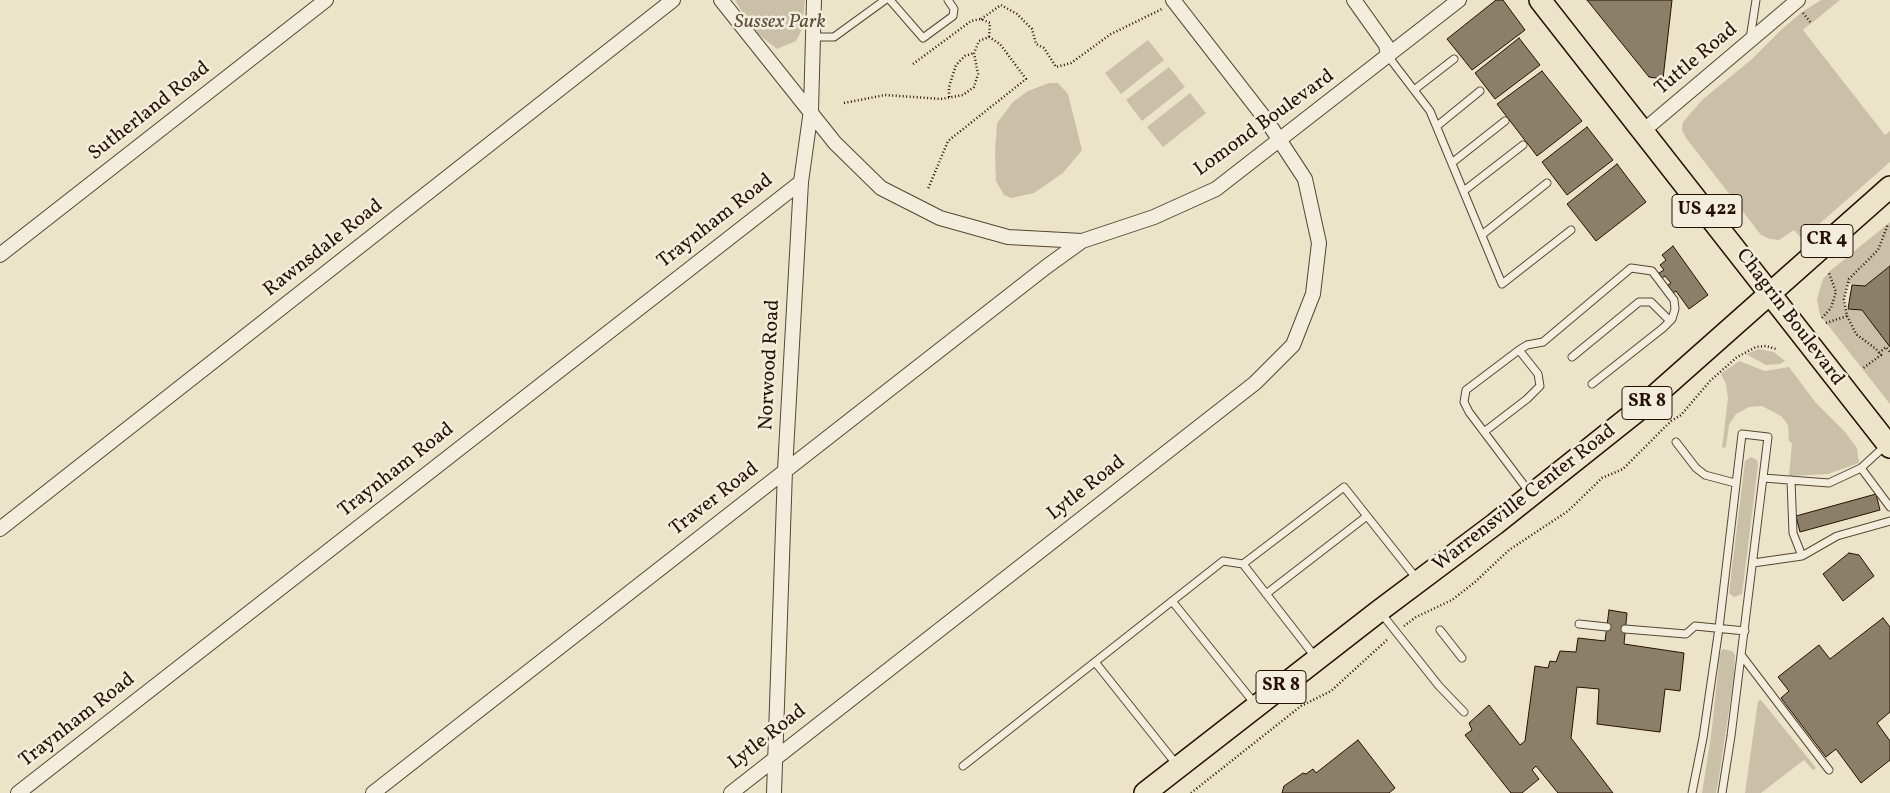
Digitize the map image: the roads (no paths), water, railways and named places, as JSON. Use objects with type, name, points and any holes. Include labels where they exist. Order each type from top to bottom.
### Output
[{"type":"main road","name":"Chagrin Boulevard","points":[[1540,0],[1770,292],[1847,395],[1889,446]]},
{"type":"main road","name":"Warrensville Center Road","points":[[1145,793],[1642,407],[1890,187]]},
{"type":"street","name":"Sutherland Road","points":[[0,255],[326,0]]},
{"type":"street","name":"Rawnsdale Road","points":[[0,529],[674,0]]},
{"type":"street","name":"Lomond Boulevard","points":[[721,0],[835,143],[882,188],[940,218],[1008,237],[1082,241],[1154,217],[1216,189],[1460,0]]},
{"type":"street","name":"Norwood Road","points":[[774,793],[777,757],[785,470],[801,182],[810,113],[814,0]]},
{"type":"street","name":"Lytle Road","points":[[731,793],[1255,383],[1293,345],[1313,294],[1319,243],[1305,179],[1281,140],[1173,0]]},
{"type":"street","points":[[1354,0],[1386,45],[1388,56]]},
{"type":"street","name":"Tuttle Road","points":[[1643,131],[1750,42],[1800,6]]},
{"type":"street","name":"Traynham Road","points":[[18,793],[801,182]]},
{"type":"street","name":"Traver Road","points":[[373,793],[785,470],[1082,241]]},
{"type":"lane","points":[[813,37],[834,37],[885,0]]},
{"type":"lane","points":[[890,0],[923,38],[953,16],[954,9],[948,0]]},
{"type":"lane","points":[[1750,42],[1756,0]]},
{"type":"lane","points":[[1388,56],[1430,111],[1465,190],[1502,284],[1570,230]]},
{"type":"lane","points":[[1414,90],[1454,59]]},
{"type":"lane","points":[[1437,126],[1480,91]]},
{"type":"lane","points":[[1453,162],[1505,121]]},
{"type":"lane","points":[[1465,190],[1523,145]]},
{"type":"lane","points":[[1483,234],[1547,183]]},
{"type":"lane","points":[[1531,495],[1464,402],[1466,390],[1527,345],[1543,342],[1631,268],[1643,268],[1652,271],[1674,300],[1675,309],[1670,321],[1592,384]]},
{"type":"lane","points":[[1572,358],[1639,302],[1651,302],[1670,321]]},
{"type":"lane","points":[[1484,432],[1527,399],[1540,386],[1538,374],[1519,350]]},
{"type":"lane","points":[[1692,793],[1703,738],[1719,628],[1742,434],[1768,437],[1742,656],[1722,793]]},
{"type":"lane","points":[[1676,442],[1696,468],[1705,475],[1736,483]]},
{"type":"lane","points":[[1763,478],[1829,483],[1861,468],[1889,446]]},
{"type":"lane","points":[[1861,468],[1890,507]]},
{"type":"lane","points":[[1791,480],[1793,533],[1802,556]]},
{"type":"lane","points":[[1243,564],[1344,487],[1418,581]]},
{"type":"lane","points":[[1266,594],[1366,516]]},
{"type":"lane","points":[[1753,563],[1802,556],[1837,536],[1890,521]]},
{"type":"lane","points":[[963,766],[1223,561],[1243,564],[1317,659]]},
{"type":"lane","points":[[1172,601],[1257,706]]},
{"type":"lane","points":[[1379,611],[1439,686],[1464,712]]},
{"type":"lane","points":[[1579,624],[1607,627]]},
{"type":"lane","points":[[1625,629],[1686,634],[1695,626],[1745,631]]},
{"type":"lane","points":[[1440,630],[1462,658]]},
{"type":"lane","points":[[1742,656],[1829,770]]},
{"type":"lane","points":[[1095,662],[1178,767]]},
{"type":"park label","name":"Sussex Park","points":[[780,23]]}]
